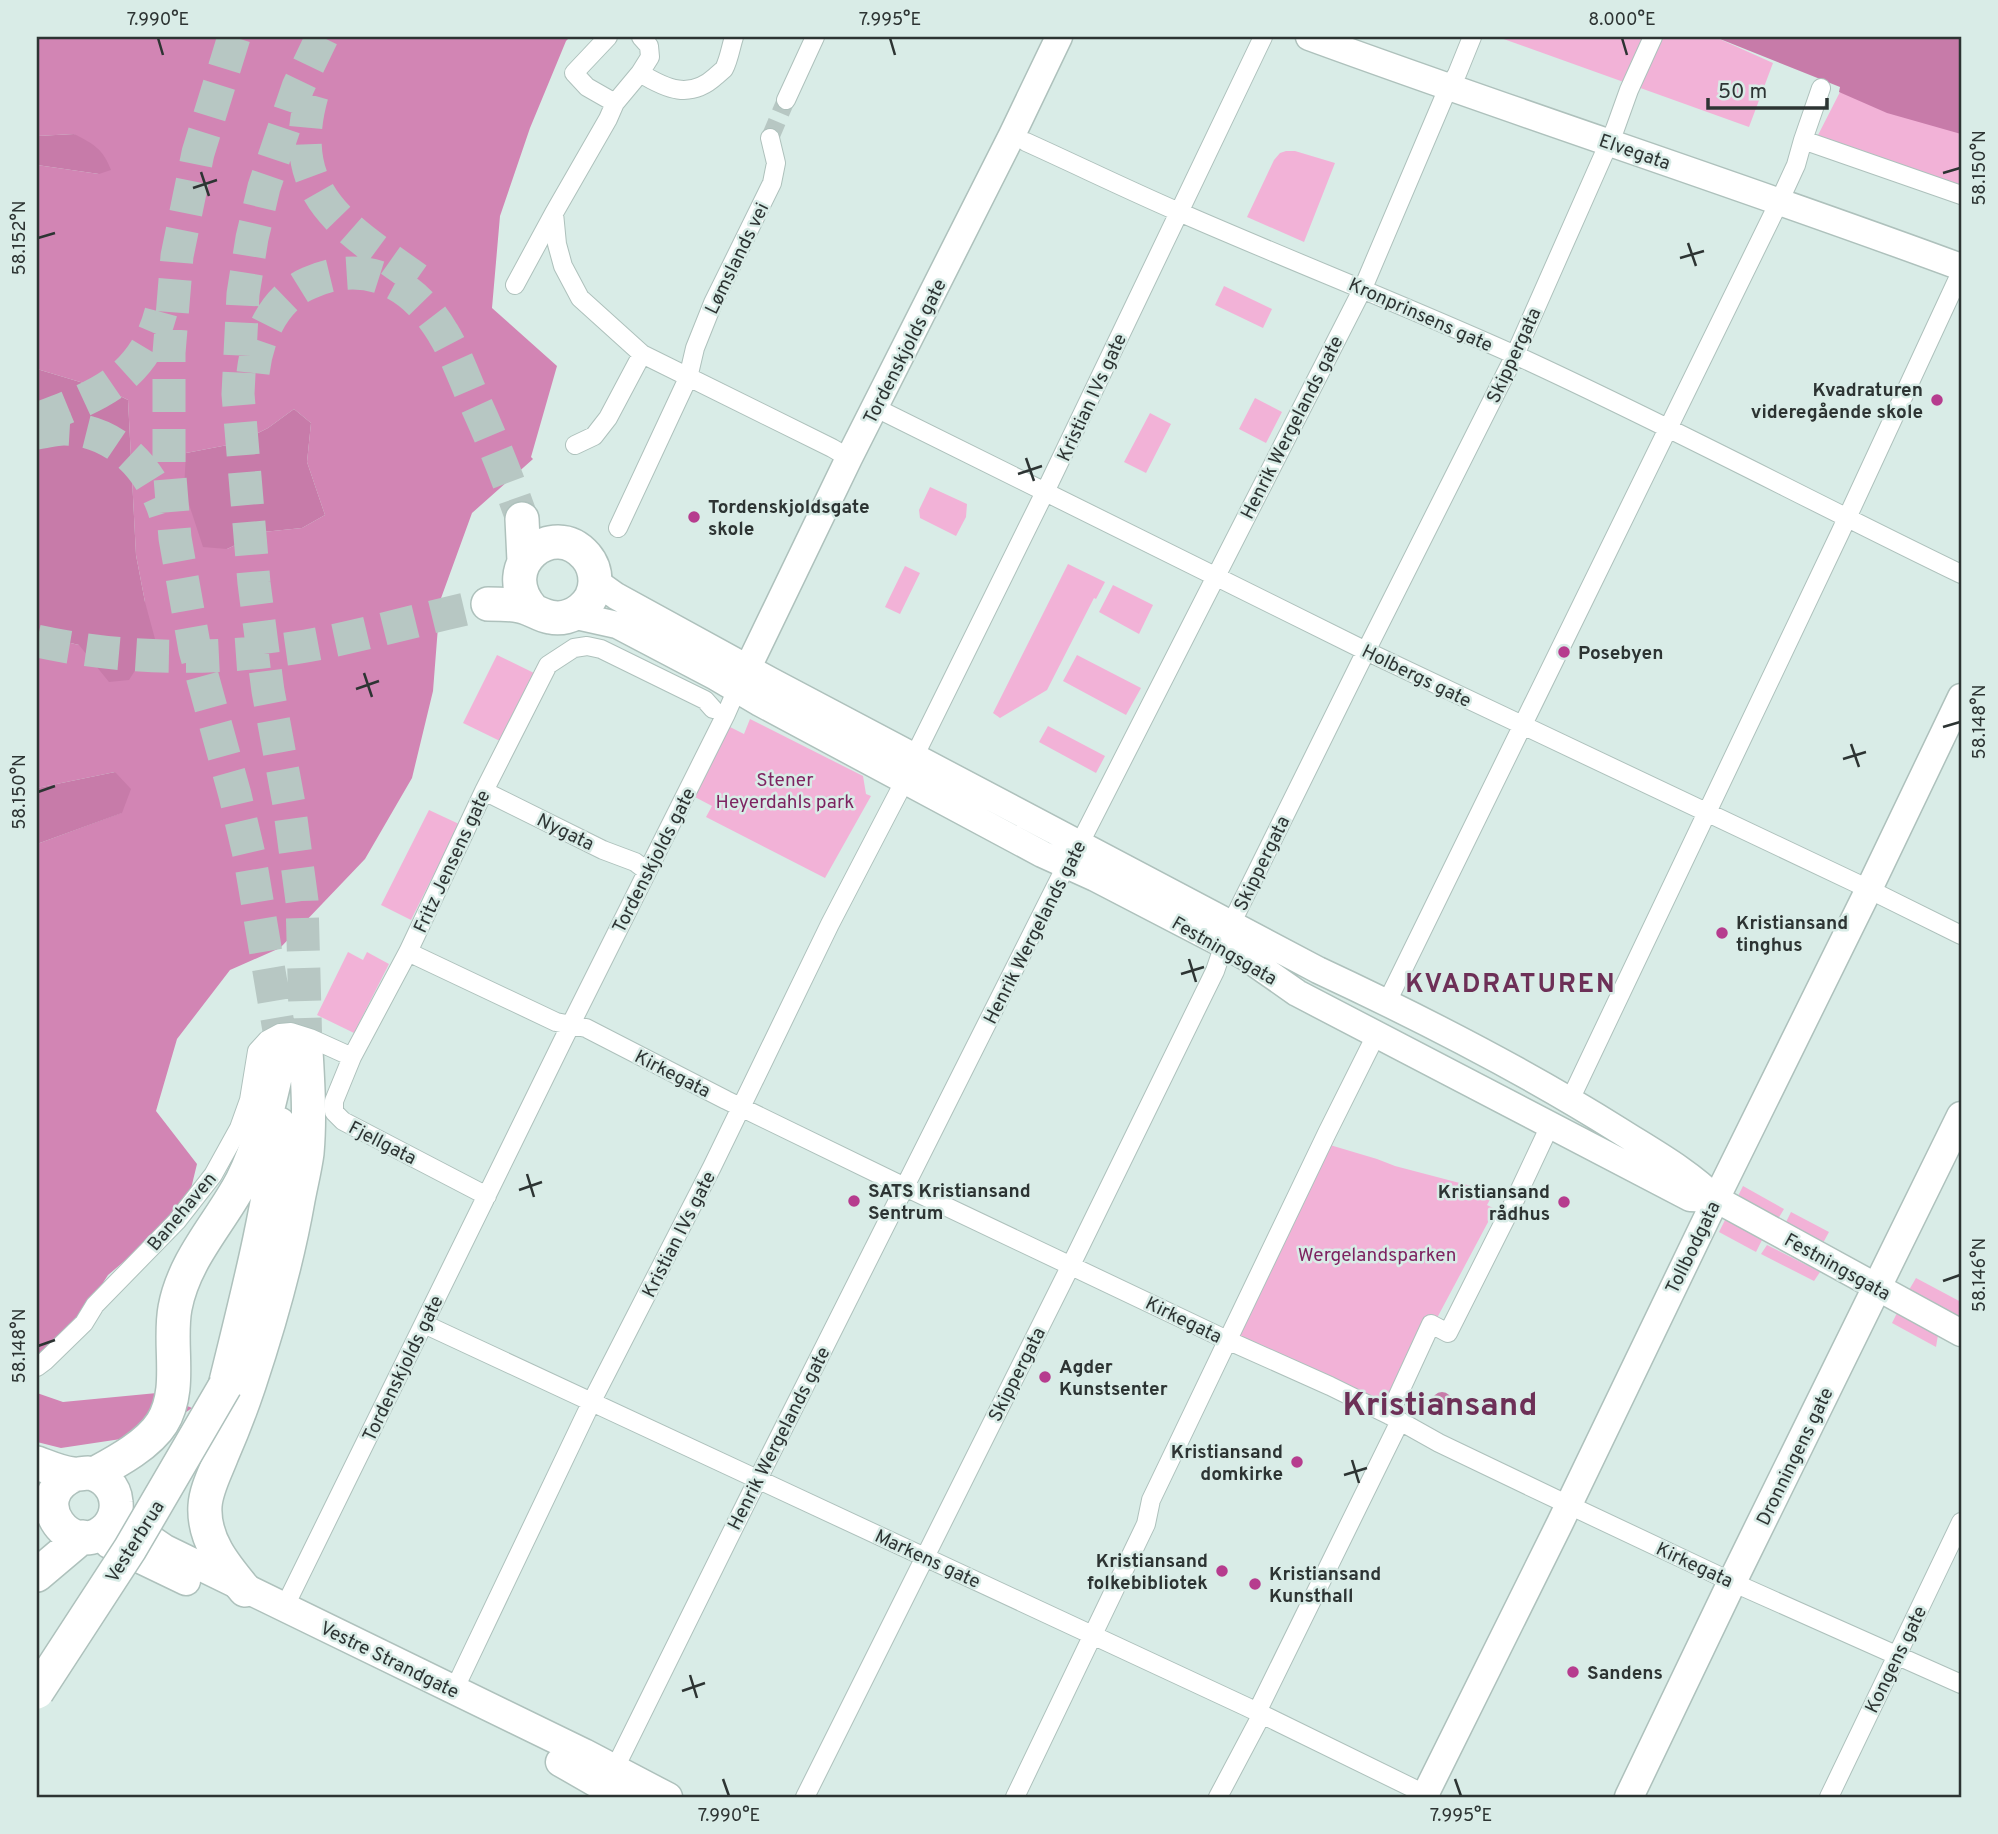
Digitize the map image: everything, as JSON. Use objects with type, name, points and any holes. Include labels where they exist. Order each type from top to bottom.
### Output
[{"type":"highway","points":[[530,516],[564,543],[583,552],[593,570],[595,581],[589,601],[579,611],[556,618],[539,614],[532,609],[526,603],[520,588],[530,516]]},
{"type":"highway","points":[[532,609],[486,596],[522,566],[533,551],[544,545],[564,543]]},
{"type":"highway","points":[[79,1516],[52,1501],[57,1488],[67,1478],[84,1474],[134,1451],[161,1425],[169,1408],[173,1387],[174,1310],[179,1288],[257,1150],[294,1050]]},
{"type":"highway","points":[[245,1590],[222,1562],[212,1542],[205,1521],[205,1504],[239,1416],[282,1277],[294,1226],[307,1154],[309,1113],[294,1050]]},
{"type":"highway","name":"Vesterbrua","points":[[37,1692],[130,1549],[225,1386],[255,1263],[294,1050]]},
{"type":"highway","points":[[37,1463],[84,1474],[110,1486],[116,1499],[79,1516],[37,1566]]},
{"type":"highway","points":[[37,1575],[79,1516],[188,1485],[218,1465]]},
{"type":"main road","name":"Tordenskjolds gate","points":[[742,678],[1059,37]]},
{"type":"main road","name":"Elvegata","points":[[1309,37],[1453,81],[1608,141],[1961,269]]},
{"type":"main road","points":[[595,581],[742,678]]},
{"type":"main road","points":[[572,615],[617,625],[742,678]]},
{"type":"main road","name":"Festningsgata","points":[[742,678],[915,755],[1073,854],[1227,934],[1318,970],[1387,1002],[1570,1100],[1698,1181],[1716,1199],[1961,1333]]},
{"type":"main road","name":"Festningsgata","points":[[742,678],[760,703],[1042,854],[1073,854]]},
{"type":"main road","name":"Tollbodgata","points":[[1427,1796],[1961,697]]},
{"type":"main road","name":"Festningsgata","points":[[1227,934],[1247,958],[1297,993],[1690,1198],[1716,1199]]},
{"type":"main road","name":"Dronningens gate","points":[[1629,1797],[1961,1115]]},
{"type":"main road","name":"Vestre Strandgate","points":[[79,1516],[130,1526],[165,1549],[245,1590],[584,1753],[607,1790]]},
{"type":"main road","name":"Vestre Strandgate","points":[[79,1516],[575,1770],[607,1790],[668,1797]]},
{"type":"street","points":[[608,37],[574,73],[587,87],[615,103]]},
{"type":"street","points":[[515,285],[615,103],[640,74],[650,57],[649,46],[641,37]]},
{"type":"street","points":[[640,74],[674,90],[696,89],[707,84],[724,69],[734,37]]},
{"type":"street","points":[[786,100],[815,37]]},
{"type":"street","name":"Kristian IVs gate","points":[[915,755],[1045,492],[1263,37]]},
{"type":"street","points":[[1453,81],[1472,37]]},
{"type":"street","name":"Skippergata","points":[[805,1797],[1071,1265],[1215,971],[1227,934],[1515,355],[1653,37]]},
{"type":"street","name":"Henrik Wergelands gate","points":[[607,1790],[758,1479],[1073,854],[1363,288],[1453,81]]},
{"type":"street","points":[[1387,1002],[1779,202],[1796,164],[1821,88]]},
{"type":"street","name":"Lømslands vei","points":[[618,528],[688,378],[695,348],[713,303],[772,183],[776,163],[771,138]]},
{"type":"street","points":[[1802,140],[1961,195]]},
{"type":"street","name":"Kronprinsens gate","points":[[1026,142],[1179,212],[1363,288],[1515,355],[1669,427],[1846,519],[1961,573]]},
{"type":"street","points":[[554,213],[556,244],[580,298],[642,354],[849,458]]},
{"type":"street","points":[[1570,1100],[1846,519],[1961,269]]},
{"type":"street","points":[[575,445],[594,436],[608,418],[642,354]]},
{"type":"street","name":"Holbergs gate","points":[[876,408],[1522,726],[1961,935]]},
{"type":"street","name":"Fritz Jensens gate","points":[[352,1057],[408,952],[484,791],[548,665],[574,648],[587,646],[601,649],[705,700],[713,709]]},
{"type":"street","name":"Tordenskjolds gate","points":[[284,1608],[742,678]]},
{"type":"street","name":"Kristian IVs gate","points":[[454,1690],[592,1401],[742,1107],[830,924],[905,780]]},
{"type":"street","name":"Nygata","points":[[484,791],[583,840],[635,862],[648,871]]},
{"type":"street","name":"Kirkegata","points":[[408,952],[555,1022],[586,1028],[905,1187],[1394,1418],[1461,1454],[1732,1581],[1961,1684]]},
{"type":"street","name":"Banehaven","points":[[41,1364],[83,1323],[95,1305],[177,1221],[213,1175],[239,1128],[249,1100],[257,1051],[267,1040],[280,1033],[291,1032],[352,1057]]},
{"type":"street","points":[[1015,1797],[1146,1524],[1151,1500],[1227,1340],[1377,1035]]},
{"type":"street","name":"Fjellgata","points":[[352,1057],[334,1101],[334,1112],[343,1121],[486,1196]]},
{"type":"street","points":[[1218,1797],[1394,1418],[1431,1324],[1448,1333],[1545,1136]]},
{"type":"street","name":"Markens gate","points":[[424,1324],[1259,1713],[1427,1796]]},
{"type":"street","name":"Kongens gate","points":[[1829,1797],[1961,1522]]},
{"type":"green space","points":[[1498,37],[1715,37],[1773,63],[1749,127]]},
{"type":"green space","points":[[1840,92],[1961,133],[1961,188],[1816,139]]},
{"type":"green space","points":[[1286,151],[1295,151],[1335,163],[1304,242],[1247,217],[1274,160]]},
{"type":"green space","points":[[1224,286],[1272,309],[1263,328],[1215,305]]},
{"type":"green space","points":[[1255,398],[1282,412],[1266,443],[1239,429]]},
{"type":"green space","points":[[1150,413],[1171,424],[1146,473],[1124,462]]},
{"type":"green space","points":[[930,487],[967,504],[966,517],[956,536],[920,518],[919,510]]},
{"type":"green space","points":[[1068,564],[1105,582],[1096,599],[1094,598],[1047,690],[1000,718],[993,713]]},
{"type":"green space","points":[[905,566],[920,573],[900,614],[885,607]]},
{"type":"green space","points":[[1113,585],[1153,605],[1139,634],[1099,612]]},
{"type":"green space","points":[[497,655],[534,673],[500,741],[463,723]]},
{"type":"green space","points":[[1077,655],[1141,688],[1126,715],[1063,681]]},
{"type":"green space","name":"Stener Heyerdahls park","points":[[750,719],[863,776],[866,794],[871,796],[825,878],[706,817],[712,806],[693,796],[728,726],[744,734]]},
{"type":"green space","points":[[1048,726],[1105,756],[1096,773],[1039,742]]},
{"type":"green space","points":[[429,810],[459,824],[411,920],[381,905]]},
{"type":"green space","points":[[348,952],[363,960],[367,952],[389,964],[354,1033],[317,1015]]},
{"type":"green space","name":"Wergelandsparken","points":[[1330,1145],[1395,1166],[1494,1192],[1487,1205],[1495,1209],[1387,1412],[1227,1337]]},
{"type":"green space","points":[[1743,1186],[1784,1209],[1778,1219],[1737,1198]]},
{"type":"green space","points":[[1791,1212],[1829,1232],[1823,1243],[1786,1222]]},
{"type":"green space","points":[[1726,1218],[1762,1240],[1756,1252],[1719,1232]]},
{"type":"green space","points":[[1767,1245],[1820,1272],[1814,1281],[1761,1254]]},
{"type":"green space","points":[[1916,1278],[1961,1302],[1961,1319],[1909,1290]]},
{"type":"green space","points":[[1897,1313],[1938,1335],[1936,1347],[1892,1323]]},
{"type":"shaded area","points":[[37,37],[570,37],[530,128],[500,216],[492,308],[557,366],[531,457],[533,459],[472,513],[440,601],[433,691],[412,778],[365,859],[280,948],[230,970],[177,1039],[156,1111],[197,1164],[186,1209],[108,1275],[73,1329],[37,1362],[37,844],[121,813],[115,772],[37,788],[37,635],[79,645],[145,602],[136,555],[128,400],[110,391],[37,369],[37,165],[99,174],[74,134],[37,136]],"holes":[[[294,409],[311,423],[307,462],[325,515],[302,528],[263,532],[227,549],[186,453],[238,443],[268,428]]]},
{"type":"shaded area","points":[[1715,37],[1961,37],[1961,134],[1887,113],[1839,92],[1840,87]]},
{"type":"shaded area","points":[[74,134],[97,148],[111,170],[99,174],[37,165],[37,136]]},
{"type":"shaded area","points":[[37,369],[110,391],[128,400],[136,555],[155,639],[129,680],[109,682],[79,645],[37,635]]},
{"type":"shaded area","points":[[294,409],[311,423],[307,462],[325,515],[302,528],[263,532],[227,549],[203,547],[184,489],[186,453],[238,443],[268,428]]},
{"type":"shaded area","points":[[115,772],[131,789],[122,813],[37,844],[37,788]]},
{"type":"shaded area","points":[[1442,1392],[1449,1395],[1452,1402],[1449,1409],[1442,1412],[1435,1409],[1432,1402],[1435,1395]]},
{"type":"shaded area","points":[[37,1393],[63,1402],[157,1393],[192,1408],[154,1434],[61,1448],[37,1442]]},
{"type":"tunnel","points":[[234,37],[198,153],[177,256],[169,353],[169,465],[175,538],[195,650],[250,859],[282,1048]]},
{"type":"tunnel","points":[[306,1051],[302,901],[289,804],[268,691],[254,583],[238,394],[243,294],[252,238],[264,187],[298,87],[322,37]]},
{"type":"tunnel","points":[[312,95],[306,130],[307,159],[314,184],[327,205],[345,225],[417,279]]},
{"type":"tunnel","points":[[770,138],[786,100]]},
{"type":"tunnel","points":[[253,373],[255,359],[269,320],[286,298],[309,283],[349,273],[368,274],[402,288],[431,315],[448,341],[522,519]]},
{"type":"tunnel","points":[[37,419],[98,393],[130,370],[153,335],[161,312]]},
{"type":"tunnel","points":[[37,433],[61,429],[82,431],[114,444],[140,467],[159,496],[165,513]]},
{"type":"tunnel","points":[[37,641],[137,655],[239,654],[329,642],[488,604]]},
{"type":"place","name":"Kvadraturen videregående skole","points":[[1937,400]]},
{"type":"place","name":"Tordenskjoldsgate skole","points":[[694,517]]},
{"type":"place","name":"Posebyen","points":[[1564,652]]},
{"type":"place","name":"Kristiansand tinghus","points":[[1722,933]]},
{"type":"place","name":"SATS Kristiansand Sentrum","points":[[854,1201]]},
{"type":"place","name":"Kristiansand rådhus","points":[[1564,1202]]},
{"type":"place","name":"Agder Kunstsenter","points":[[1045,1377]]},
{"type":"place","name":"Kristiansand domkirke","points":[[1297,1462]]},
{"type":"place","name":"Kristiansand folkebibliotek","points":[[1222,1571]]},
{"type":"place","name":"Kristiansand Kunsthall","points":[[1255,1584]]},
{"type":"place","name":"Sandens","points":[[1573,1672]]},
{"type":"district","name":"KVADRATUREN","points":[[1511,983]]},
{"type":"district","name":"Kristiansand","points":[[1440,1403]]}]
